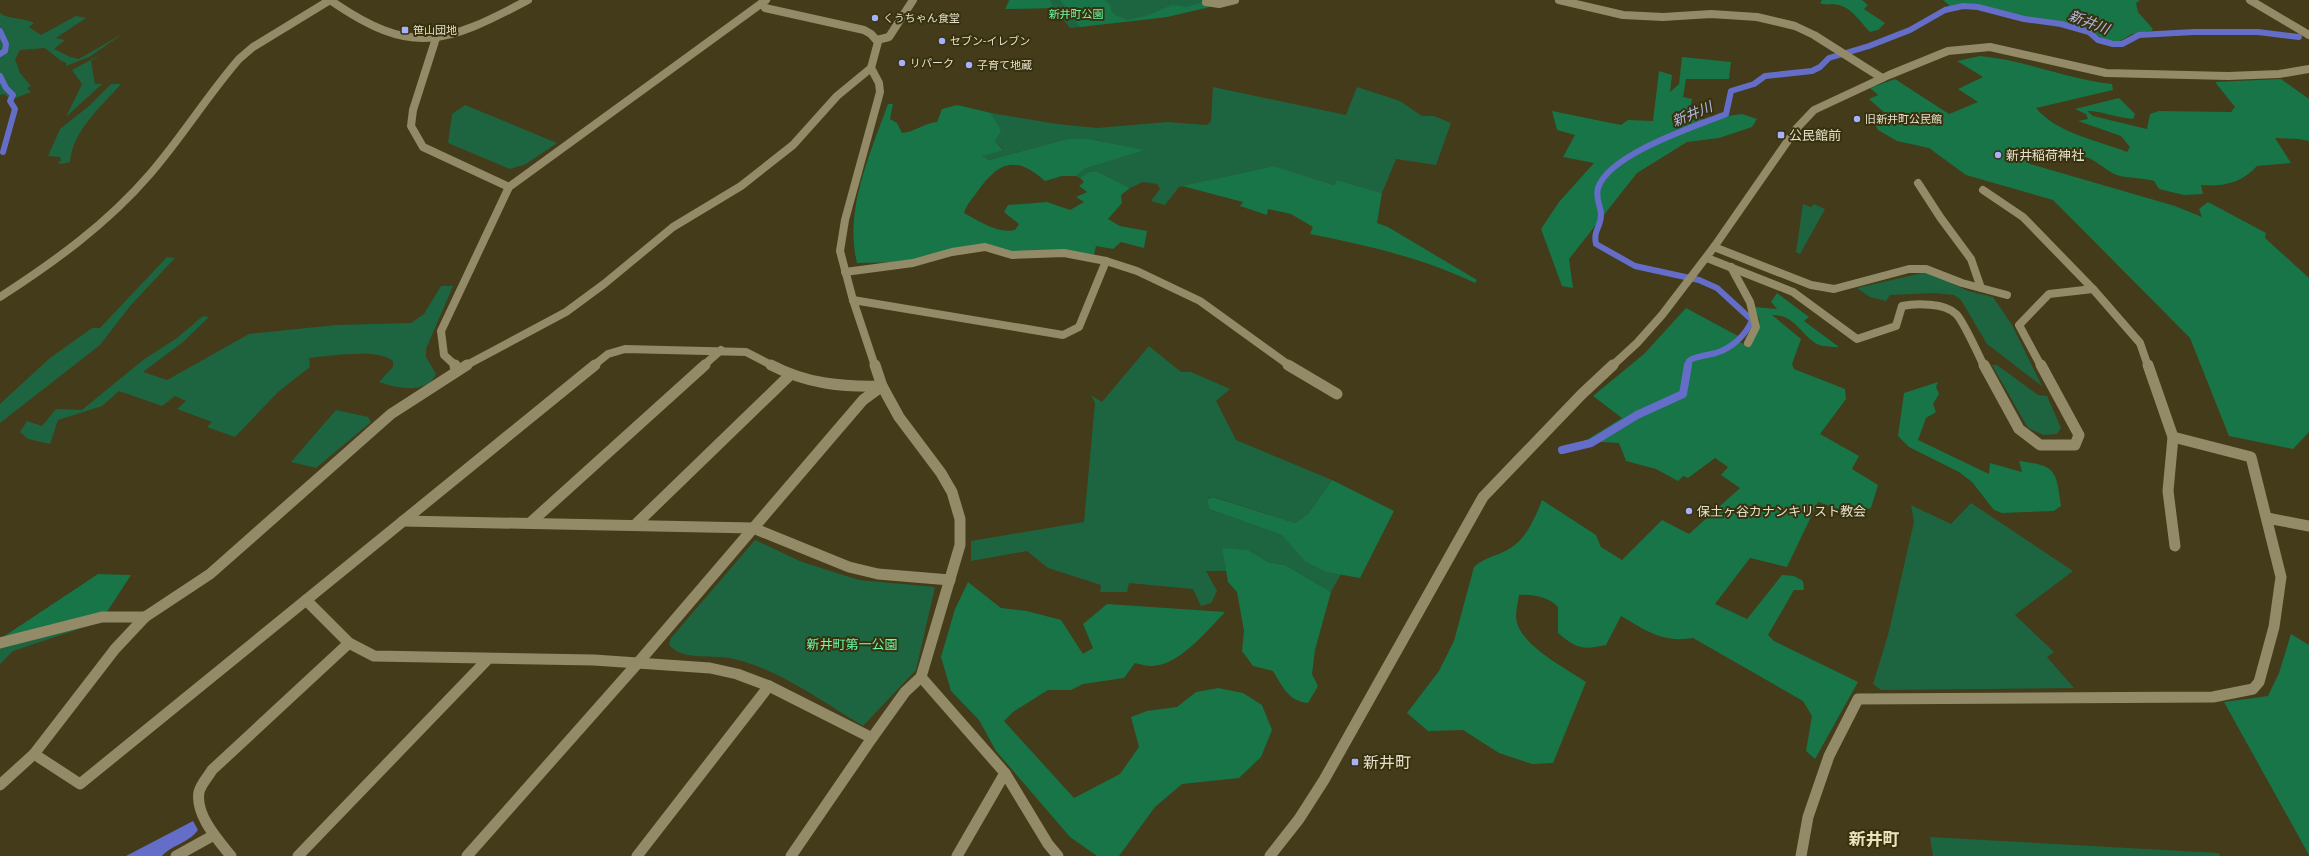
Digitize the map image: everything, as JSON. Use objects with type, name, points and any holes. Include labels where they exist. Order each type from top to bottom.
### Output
[{"type":"street","points":[[0,297],[68,250],[126,199],[150,174],[239,59],[253,47],[330,0],[355,18],[381,33],[400,38],[436,38],[472,29],[528,0]]},
{"type":"street","points":[[877,40],[889,37],[914,0]]},
{"type":"street","points":[[1206,2],[1219,4],[1235,0]]},
{"type":"street","points":[[1559,0],[1623,15],[1663,17],[1711,14],[1757,17],[1795,26],[1814,34],[1848,58],[1882,78]]},
{"type":"street","points":[[2250,0],[2309,35]]},
{"type":"street","points":[[0,784],[34,754],[115,648],[145,617],[210,574],[331,464],[391,414],[456,371],[566,312],[604,284],[673,227],[741,186],[793,145],[837,96],[871,68],[878,47],[877,40],[873,35],[864,30],[765,8],[764,2],[509,187],[441,332],[444,355],[456,366],[456,371]]},
{"type":"street","points":[[436,38],[413,110],[411,126],[423,147],[509,187]]},
{"type":"street","points":[[1270,856],[1299,819],[1324,780],[1483,497],[1582,394],[1637,343],[1707,258],[1796,129],[1814,110],[1882,78],[1948,51],[1990,47],[2106,73],[2228,76],[2280,74],[2309,70]]},
{"type":"street","points":[[791,856],[904,692],[921,677],[960,545],[960,519],[952,492],[941,473],[899,417],[882,386],[853,300],[840,251],[845,220],[880,92],[879,83],[871,68]]},
{"type":"street","points":[[1918,183],[1943,222],[1964,245],[1978,271],[1981,288]]},
{"type":"street","points":[[1983,190],[2023,216],[2093,289],[2140,343],[2173,437],[2168,490],[2175,546]]},
{"type":"street","points":[[845,272],[913,263],[952,252],[985,247],[1012,256],[1064,254],[1106,261],[1138,271],[1200,301],[1294,369],[1337,394]]},
{"type":"street","points":[[1714,247],[1811,285],[1834,289],[1909,269],[1926,269],[1962,283],[2007,295]]},
{"type":"street","points":[[1707,258],[1793,292],[1857,339],[1896,326],[1902,306],[1908,304],[1936,304],[1956,314],[2019,429],[2040,445],[2075,445],[2079,435],[2019,325],[2049,294],[2093,289]]},
{"type":"street","points":[[853,300],[1063,335],[1079,327],[1106,261]]},
{"type":"street","points":[[1731,267],[1750,302],[1756,327],[1748,343]]},
{"type":"street","points":[[34,754],[80,784],[608,354],[625,349],[721,350],[746,352],[790,375],[845,387],[882,386]]},
{"type":"street","points":[[530,523],[721,350]]},
{"type":"street","points":[[634,525],[790,375]]},
{"type":"street","points":[[467,856],[637,664],[863,400],[882,386]]},
{"type":"street","points":[[1801,856],[1808,817],[1829,756],[1858,699],[2213,697],[2253,689],[2259,682],[2274,627],[2281,577],[2251,457],[2173,437]]},
{"type":"street","points":[[2267,518],[2309,526]]},
{"type":"street","points":[[403,521],[754,528],[849,567],[878,574],[950,580]]},
{"type":"street","points":[[306,600],[349,643],[374,656],[488,660],[594,660],[710,668],[737,674],[769,686],[872,738]]},
{"type":"street","points":[[0,643],[102,616],[145,617]]},
{"type":"street","points":[[231,856],[214,835],[199,802],[200,790],[212,770],[349,643]]},
{"type":"street","points":[[298,856],[488,660]]},
{"type":"street","points":[[921,677],[1006,773],[1048,844],[1058,856]]},
{"type":"street","points":[[636,856],[769,686]]},
{"type":"street","points":[[957,856],[1006,773]]},
{"type":"street","points":[[176,856],[214,835]]},
{"type":"green space","name":"新井町公園","points":[[1009,0],[1239,0],[1167,17],[1070,28],[1054,8],[1005,9]]},
{"type":"green space","points":[[1010,0],[1050,0],[1054,8],[1005,9]]},
{"type":"green space","points":[[1060,0],[1105,0],[1111,6],[1111,10],[1115,15],[1127,20],[1146,16],[1172,5],[1187,7],[1210,0],[1239,0],[1167,17],[1080,27]]},
{"type":"green space","points":[[1822,0],[1862,0],[1868,5],[1864,9],[1885,23],[1878,30],[1870,32],[1848,9],[1839,5],[1820,3]]},
{"type":"green space","points":[[1943,0],[2140,0],[2136,3],[2138,12],[2153,29],[2151,31],[2132,34],[2120,41],[2112,42],[2103,39],[2093,32],[2059,22],[2025,17],[1977,5],[1950,6]]},
{"type":"green space","points":[[0,13],[8,17],[34,23],[29,27],[41,35],[76,16],[86,18],[56,38],[65,40],[54,49],[70,57],[79,59],[124,33],[89,57],[66,66],[66,63],[45,48],[20,50],[15,59],[20,73],[31,86],[27,88],[31,92],[8,101],[8,97],[4,94],[0,95]]},
{"type":"green space","points":[[102,54],[91,61],[95,84],[102,84],[66,117],[82,84],[72,70]]},
{"type":"green space","points":[[1980,56],[2013,61],[2095,82],[2112,84],[2113,90],[2036,108],[2045,117],[2067,130],[2127,152],[2130,147],[2121,136],[2078,121],[2088,119],[2086,114],[2075,109],[2119,98],[2135,114],[2133,119],[2087,111],[2093,116],[2147,129],[2150,114],[2159,111],[2231,112],[2235,107],[2215,82],[2281,79],[2309,99],[2309,141],[2275,138],[2291,163],[2257,166],[2251,172],[2232,183],[2201,185],[2203,194],[2184,195],[2159,189],[2154,181],[2120,176],[2110,172],[2096,162],[2083,156],[2064,154],[2044,159],[2021,149],[2014,152],[2030,164],[2175,206],[2202,217],[2199,209],[2208,202],[2266,233],[2265,238],[2309,278],[2309,432],[2293,449],[2229,436],[2190,338],[2053,200],[1966,175],[1929,148],[1897,141],[1878,130],[1874,122],[1882,120],[1879,116],[1885,113],[1869,99],[1878,95],[1870,88],[1895,79],[1949,114],[1978,102],[1958,89],[1983,77],[1957,61]]},
{"type":"green space","points":[[1682,57],[1731,62],[1729,79],[1686,79],[1683,97],[1692,99],[1688,121],[1742,114],[1757,119],[1752,127],[1719,138],[1687,142],[1637,173],[1569,259],[1573,288],[1562,286],[1541,229],[1559,202],[1594,163],[1563,157],[1575,135],[1557,130],[1552,111],[1621,125],[1628,120],[1653,121],[1659,71],[1672,75],[1670,92],[1679,84]]},
{"type":"green space","points":[[111,84],[121,84],[82,129],[72,150],[70,162],[61,164],[57,162],[61,161],[60,157],[48,156],[60,129],[89,106]]},
{"type":"green space","points":[[1213,87],[1346,115],[1357,87],[1400,101],[1422,116],[1434,116],[1451,123],[1436,165],[1396,159],[1382,193],[1337,180],[1334,185],[1274,166],[1179,187],[1165,205],[1151,201],[1160,189],[1157,184],[1143,182],[1130,188],[1096,171],[1089,172],[1080,178],[1076,176],[1084,169],[1144,150],[1089,139],[1067,139],[989,160],[981,156],[1003,149],[995,141],[1000,131],[991,113],[1057,124],[1097,128],[1167,122],[1207,125],[1211,121]]},
{"type":"green space","points":[[888,104],[893,104],[890,119],[897,123],[902,133],[937,122],[942,109],[957,105],[991,113],[1001,131],[995,141],[1003,150],[982,156],[989,160],[1067,139],[1089,139],[1145,150],[1084,169],[1076,176],[1062,176],[1045,181],[1025,167],[1008,165],[1000,168],[985,182],[968,204],[964,213],[995,228],[1009,231],[1015,230],[1019,224],[1004,212],[1008,205],[1047,202],[1070,210],[1084,202],[1076,197],[1087,192],[1079,186],[1084,182],[1080,178],[1089,172],[1096,171],[1130,188],[1121,195],[1122,203],[1108,219],[1120,226],[1147,231],[1144,248],[1121,242],[1113,249],[1096,246],[1094,255],[1015,252],[986,245],[912,262],[857,263],[854,243],[856,203],[867,162]]},
{"type":"green space","points":[[465,105],[557,143],[526,164],[510,169],[448,143],[452,114]]},
{"type":"green space","points":[[1274,166],[1334,185],[1337,180],[1382,193],[1377,223],[1388,227],[1477,280],[1475,283],[1435,266],[1394,253],[1310,234],[1313,227],[1291,214],[1268,209],[1267,215],[1240,206],[1243,202],[1182,186]]},
{"type":"green space","points":[[1803,204],[1811,207],[1814,204],[1825,209],[1800,254],[1796,252]]},
{"type":"green space","points":[[167,257],[175,258],[130,306],[100,345],[0,423],[0,404],[50,358],[92,328],[100,328]]},
{"type":"green space","points":[[1927,272],[1968,291],[1993,297],[2012,325],[2042,386],[1987,344],[1961,300],[1954,295],[1935,293],[1890,295],[1886,301],[1870,297],[1857,288]]},
{"type":"green space","points":[[441,286],[453,286],[426,349],[426,357],[436,374],[432,381],[426,385],[402,388],[379,382],[393,367],[393,361],[386,357],[352,354],[309,358],[310,367],[278,392],[235,437],[207,427],[212,422],[177,409],[186,401],[175,396],[162,406],[119,391],[102,406],[58,420],[50,444],[28,439],[20,432],[27,421],[42,426],[56,409],[82,410],[143,360],[177,338],[203,316],[209,317],[183,342],[143,372],[167,380],[249,334],[336,325],[411,323],[424,314]]},
{"type":"green space","points":[[1777,293],[1809,317],[1804,321],[1839,347],[1817,344],[1791,321],[1780,316],[1772,315],[1801,339],[1792,364],[1794,369],[1845,389],[1846,399],[1820,434],[1859,456],[1852,469],[1878,485],[1871,508],[1853,514],[1818,502],[1787,567],[1750,558],[1715,604],[1747,619],[1782,575],[1794,576],[1803,581],[1804,590],[1794,590],[1768,635],[1774,641],[1858,682],[1815,759],[1806,751],[1812,716],[1803,701],[1693,638],[1672,639],[1663,637],[1647,631],[1621,616],[1606,645],[1585,648],[1580,647],[1558,633],[1558,607],[1550,601],[1529,595],[1519,595],[1516,612],[1519,627],[1525,637],[1544,655],[1586,682],[1553,763],[1532,764],[1499,753],[1463,730],[1428,731],[1407,713],[1439,671],[1454,641],[1474,567],[1483,560],[1507,550],[1517,543],[1527,532],[1542,500],[1596,535],[1601,547],[1622,560],[1662,520],[1689,534],[1740,488],[1721,475],[1728,467],[1715,458],[1688,478],[1683,476],[1678,481],[1656,469],[1626,461],[1619,443],[1585,441],[1622,418],[1593,396],[1644,354],[1686,308],[1738,336],[1734,340],[1747,345],[1758,331],[1760,323],[1754,307],[1777,309],[1771,302]]},
{"type":"green space","points":[[1149,346],[1181,372],[1191,372],[1230,389],[1216,401],[1236,440],[1332,480],[1308,514],[1295,523],[1214,497],[1207,498],[1209,509],[1282,535],[1326,572],[1341,574],[1331,592],[1285,565],[1268,562],[1248,550],[1223,549],[1226,571],[1206,571],[1217,591],[1211,603],[1201,606],[1193,589],[1129,583],[1127,592],[1100,592],[1101,585],[1048,568],[1027,551],[971,561],[971,541],[1084,522],[1095,403],[1091,395],[1102,402]]},
{"type":"green space","points":[[1992,365],[1997,365],[2038,395],[2047,396],[2061,428],[2057,434],[2044,435],[2028,428]]},
{"type":"green space","points":[[1938,382],[1936,387],[1939,394],[1933,404],[1936,412],[1926,418],[1918,440],[1989,474],[1990,463],[2022,472],[2019,461],[2040,465],[2047,468],[2052,472],[2058,484],[2061,506],[2054,511],[2002,513],[1994,510],[1972,482],[1959,472],[1909,447],[1898,436],[1904,393]]},
{"type":"green space","points":[[336,410],[368,417],[371,422],[316,468],[291,462]]},
{"type":"green space","points":[[1332,480],[1394,511],[1360,578],[1326,572],[1305,561],[1282,535],[1209,509],[1207,499],[1213,497],[1295,523],[1308,514]]},
{"type":"green space","points":[[1971,503],[2073,571],[2015,615],[2054,652],[2047,657],[2074,688],[1881,690],[1873,684],[1888,635],[1914,522],[1911,505],[1951,524]]},
{"type":"green space","name":"新井町第一公園","points":[[755,540],[802,562],[859,580],[935,587],[916,670],[863,726],[798,686],[763,668],[729,658],[687,655],[673,649],[669,644],[671,638]]},
{"type":"green space","points":[[1222,548],[1248,550],[1268,562],[1285,565],[1331,592],[1315,650],[1312,674],[1318,686],[1308,703],[1301,702],[1291,696],[1283,688],[1273,671],[1253,666],[1242,651],[1244,631],[1237,592],[1228,582]]},
{"type":"green space","points":[[98,574],[131,575],[105,615],[0,639]]},
{"type":"green space","points":[[968,582],[1001,608],[1027,611],[1061,620],[1083,654],[1093,648],[1083,624],[1107,604],[1225,612],[1201,638],[1171,661],[1161,665],[1150,666],[1135,663],[1124,678],[1083,684],[1071,690],[1048,690],[1013,712],[1004,721],[1074,798],[1120,774],[1139,747],[1131,717],[1147,711],[1177,707],[1196,692],[1218,688],[1243,693],[1262,705],[1272,730],[1261,757],[1239,778],[1182,784],[1155,807],[1119,856],[1097,856],[1070,837],[996,751],[979,720],[951,691],[941,657],[955,609]]},
{"type":"green space","points":[[97,623],[13,651],[0,664],[0,645]]},
{"type":"green space","points":[[2291,634],[2309,645],[2309,855],[2224,702],[2268,696],[2279,673]]},
{"type":"green space","points":[[1930,837],[2219,853],[2220,856],[1933,856]]},
{"type":"water","points":[[193,821],[198,830],[186,841],[166,852],[162,856],[126,856]]},
{"type":"waterway","name":"新井川","points":[[1688,366],[1689,361],[1692,359],[1716,353],[1728,348],[1742,336],[1752,320],[1717,288],[1699,280],[1635,266],[1596,244],[1596,232],[1601,219],[1597,192],[1605,176],[1618,164],[1635,153],[1674,134],[1726,114],[1731,91],[1754,84],[1765,76],[1812,71],[1820,67],[1829,58],[1869,46],[1910,30],[1945,10],[1963,6],[1978,7],[2024,19],[2061,24],[2089,32],[2098,40],[2113,44],[2122,44],[2139,35],[2194,32],[2258,32],[2299,37]]},
{"type":"waterway","points":[[0,31],[6,44],[5,51],[0,54]]},
{"type":"waterway","points":[[0,76],[6,88],[13,95],[10,101],[15,109],[3,152]]},
{"type":"waterway","name":"新井川","points":[[1562,450],[1591,443],[1637,415],[1683,394],[1688,365]]},
{"type":"place","name":"くうちゃん食堂","points":[[875,18]]},
{"type":"place","name":"笹山団地","points":[[405,30]]},
{"type":"place","name":"セブン-イレブン","points":[[942,41]]},
{"type":"place","name":"リパーク","points":[[902,63]]},
{"type":"place","name":"子育て地蔵","points":[[969,65]]},
{"type":"place","name":"旧新井町公民館","points":[[1857,119]]},
{"type":"place","name":"公民館前","points":[[1781,135]]},
{"type":"place","name":"新井稲荷神社","points":[[1998,155]]},
{"type":"place","name":"保土ヶ谷カナンキリスト教会","points":[[1689,511]]},
{"type":"place","name":"新井町","points":[[1355,762]]},
{"type":"district","name":"新井町","points":[[1874,838]]}]
